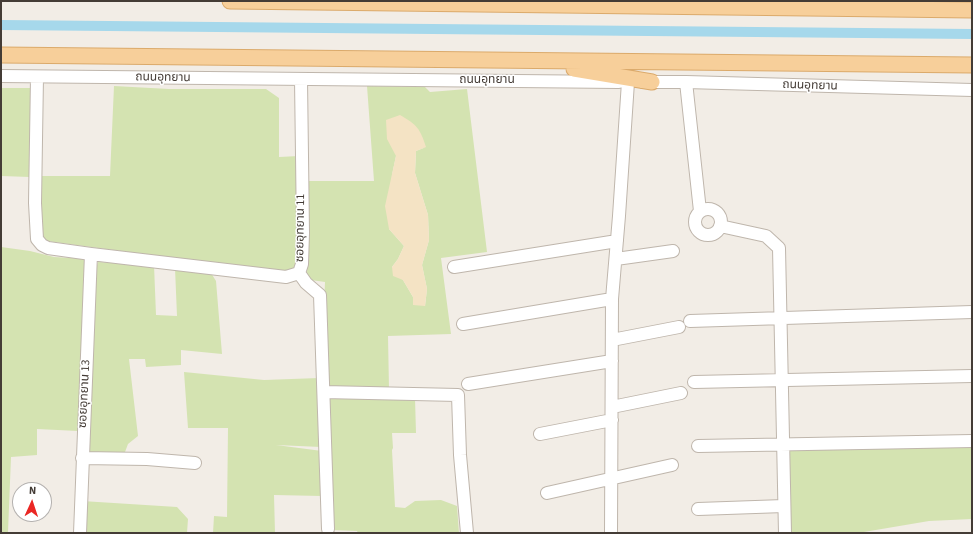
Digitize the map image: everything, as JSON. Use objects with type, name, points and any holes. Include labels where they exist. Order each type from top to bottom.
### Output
[{"type":"main road","points":[[230,1],[972,10]]},
{"type":"main road","points":[[698,1],[726,7]]},
{"type":"main road","name":"ถนนอุทยาน","points":[[1,56],[972,65]]},
{"type":"main road","points":[[505,60],[582,70],[652,82]]},
{"type":"street","name":"ถนนอุทยาน","points":[[1,76],[686,82],[972,90]]},
{"type":"street","points":[[38,77],[35,203],[37,239],[42,245],[48,248],[92,254],[286,277],[299,273]]},
{"type":"street","name":"ซอยอุทยาน 11","points":[[301,79],[303,233],[302,264],[299,273],[306,283],[320,295],[328,529]]},
{"type":"street","points":[[611,533],[612,299],[628,82]]},
{"type":"street","points":[[686,82],[700,211]]},
{"type":"street","points":[[711,209],[720,217],[721,223],[715,233],[709,235],[704,234],[696,227],[694,221],[700,211],[711,209]]},
{"type":"street","points":[[720,226],[766,236],[779,248],[785,533]]},
{"type":"street","points":[[454,267],[617,241]]},
{"type":"street","points":[[616,259],[673,251]]},
{"type":"street","name":"ซอยอุทยาน 13","points":[[80,533],[82,458],[92,254]]},
{"type":"street","points":[[463,324],[612,299]]},
{"type":"street","points":[[690,321],[972,312]]},
{"type":"street","points":[[612,340],[679,327]]},
{"type":"street","points":[[468,384],[612,361]]},
{"type":"street","points":[[694,382],[972,376]]},
{"type":"street","points":[[324,392],[458,395],[460,455],[467,533]]},
{"type":"street","points":[[612,407],[681,393]]},
{"type":"street","points":[[540,434],[612,420]]},
{"type":"street","points":[[698,446],[972,441]]},
{"type":"street","points":[[82,458],[146,459],[195,462]]},
{"type":"street","points":[[547,493],[672,465]]},
{"type":"street","points":[[698,509],[784,506]]},
{"type":"green space","points":[[114,86],[169,89],[266,89],[279,98],[279,157],[299,156],[297,268],[291,272],[179,259],[47,241],[40,234],[41,176],[110,176]]},
{"type":"green space","points":[[367,86],[425,87],[430,92],[467,89],[487,252],[441,258],[451,334],[388,336],[389,389],[328,387],[323,333],[325,282],[311,280],[307,275],[309,181],[374,181]],"holes":[[[426,147],[416,151],[415,173],[428,215],[429,240],[422,265],[427,289],[425,306],[413,297],[403,280],[392,267],[398,259],[404,246],[389,229],[392,175],[396,156]]]},
{"type":"green space","points":[[1,88],[31,88],[30,177],[1,176]]},
{"type":"green space","points":[[1,247],[30,251],[54,257],[87,259],[78,431],[37,429],[37,455],[11,457],[8,532],[18,533],[1,533]]},
{"type":"green space","points":[[98,262],[154,265],[156,315],[177,316],[175,268],[211,273],[216,281],[222,354],[181,350],[181,365],[146,367],[145,359],[129,359],[138,436],[128,444],[125,452],[86,453],[95,272]]},
{"type":"green space","points":[[184,372],[264,380],[319,378],[321,447],[276,445],[322,451],[322,496],[274,495],[275,533],[213,533],[214,516],[227,517],[228,428],[188,428]]},
{"type":"green space","points":[[335,397],[415,398],[416,433],[392,433],[395,507],[405,508],[415,501],[441,500],[457,506],[459,533],[358,533],[357,531],[332,530],[327,400]]},
{"type":"green space","points":[[972,447],[972,519],[929,521],[858,533],[788,533],[786,450]]},
{"type":"green space","points":[[82,501],[177,507],[188,519],[187,533],[79,533]]},
{"type":"sand","points":[[400,115],[420,131],[426,147],[416,151],[415,173],[428,215],[429,240],[422,265],[427,289],[425,306],[413,305],[413,297],[403,280],[393,276],[392,267],[398,259],[404,246],[389,229],[385,206],[396,156],[387,139],[386,120]]},
{"type":"waterway","points":[[1,25],[972,34]]}]
